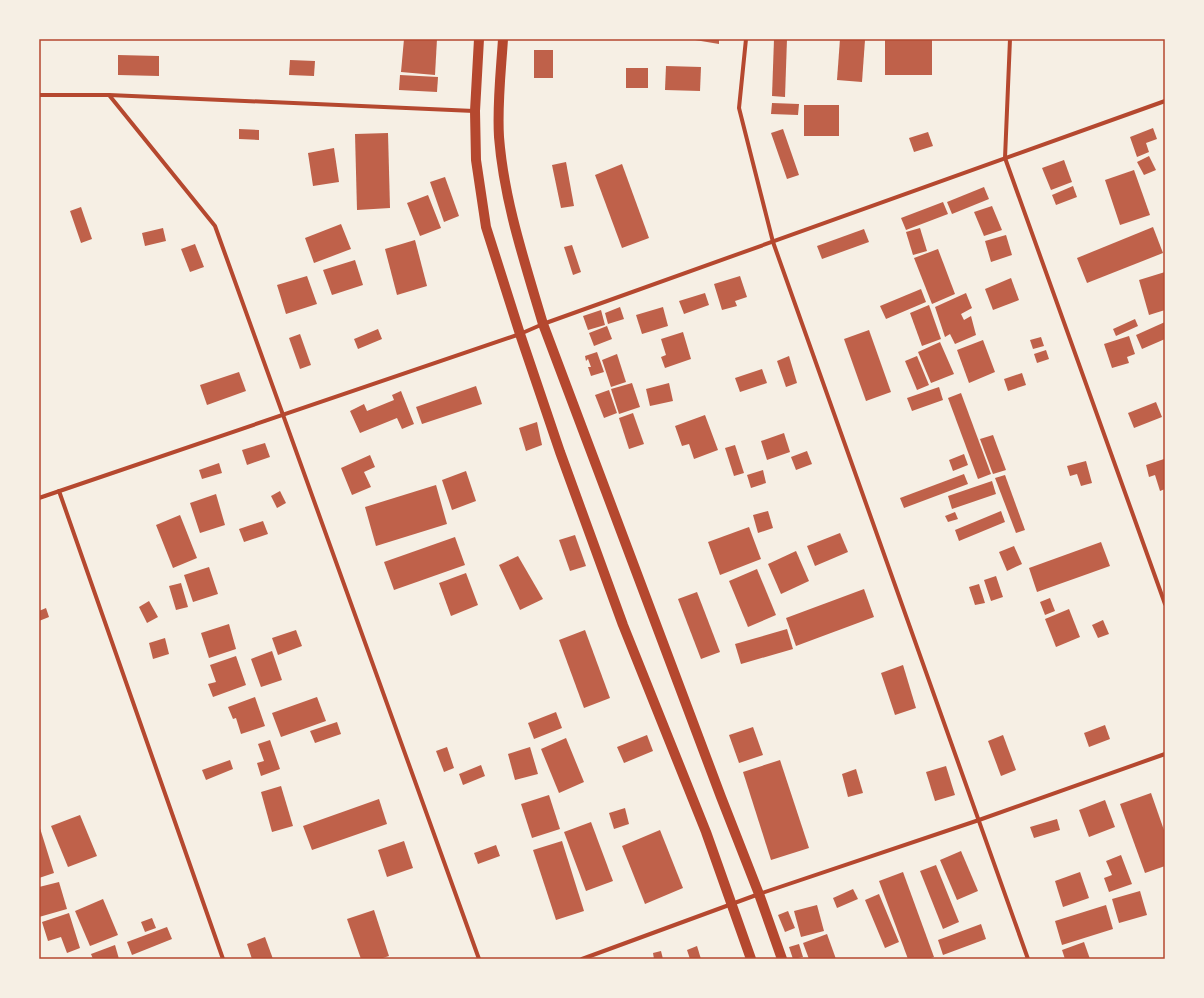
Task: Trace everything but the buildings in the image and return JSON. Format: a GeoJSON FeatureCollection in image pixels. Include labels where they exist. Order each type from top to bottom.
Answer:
{"type":"FeatureCollection","features":[{"type":"Feature","properties":{"kind":"main road"},"geometry":{"type":"LineString","coordinates":[[479,39],[475,111],[476,160],[486,227],[560,452],[623,625],[706,832],[751,959]]}},
{"type":"Feature","properties":{"kind":"main road"},"geometry":{"type":"LineString","coordinates":[[502,39],[499,104],[499,136],[502,163],[512,215],[543,324],[759,894],[782,959]]}},
{"type":"Feature","properties":{"kind":"street"},"geometry":{"type":"LineString","coordinates":[[746,39],[739,108],[773,242],[1028,959]]}},
{"type":"Feature","properties":{"kind":"street"},"geometry":{"type":"LineString","coordinates":[[1010,39],[1005,158],[1165,604]]}},
{"type":"Feature","properties":{"kind":"street"},"geometry":{"type":"LineString","coordinates":[[39,95],[109,95],[475,111]]}},
{"type":"Feature","properties":{"kind":"street"},"geometry":{"type":"LineString","coordinates":[[109,95],[215,226],[479,959]]}},
{"type":"Feature","properties":{"kind":"street"},"geometry":{"type":"LineString","coordinates":[[39,498],[520,334],[543,324],[1165,101]]}},
{"type":"Feature","properties":{"kind":"street"},"geometry":{"type":"LineString","coordinates":[[59,491],[223,959]]}},
{"type":"Feature","properties":{"kind":"street"},"geometry":{"type":"LineString","coordinates":[[582,959],[759,894],[978,820],[1165,754]]}}]}
